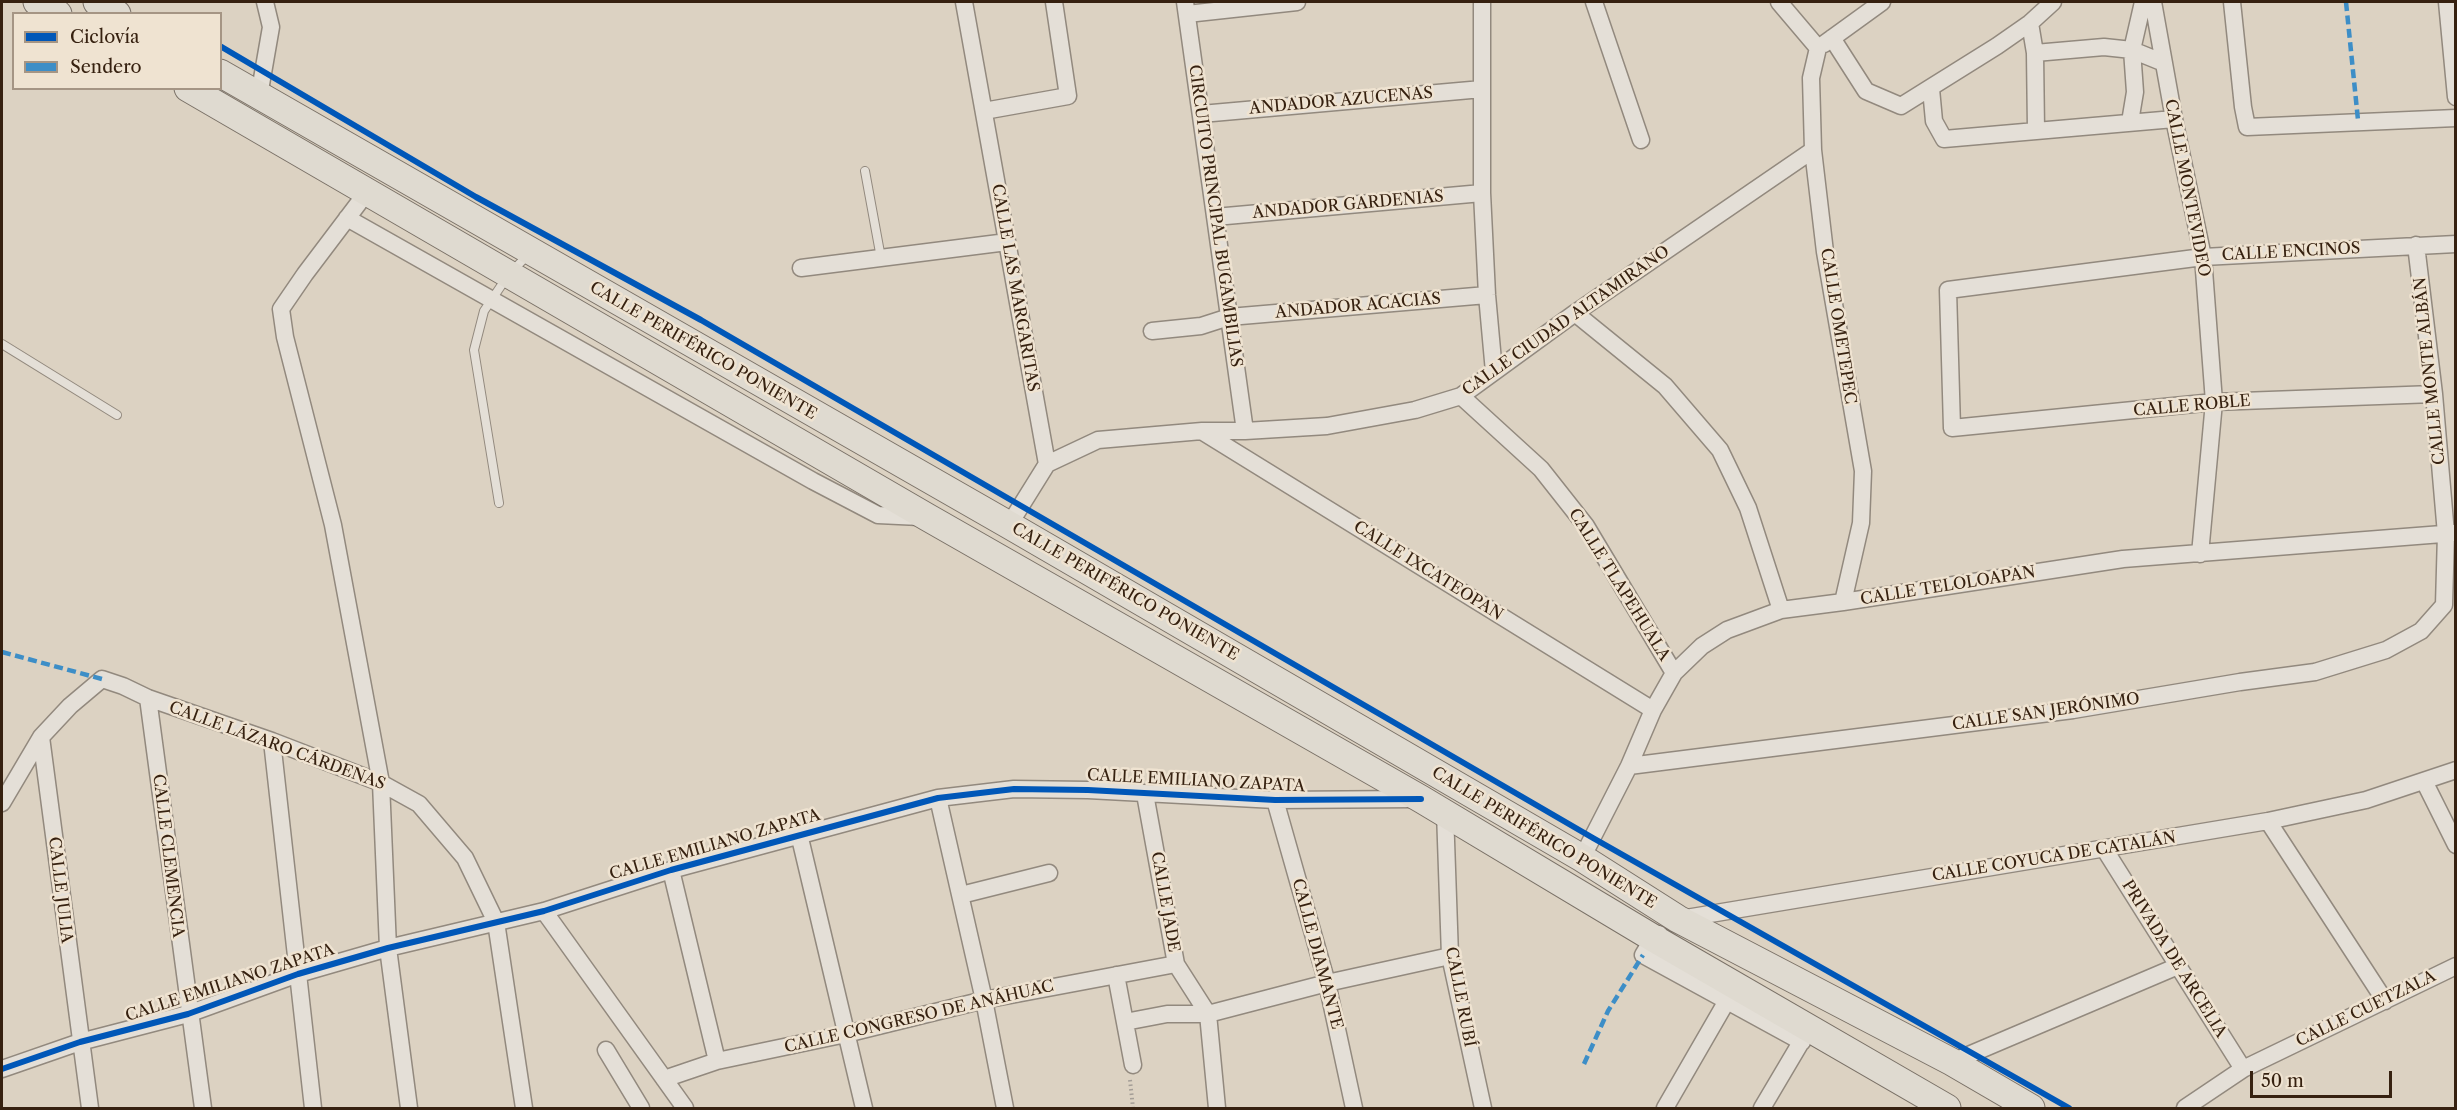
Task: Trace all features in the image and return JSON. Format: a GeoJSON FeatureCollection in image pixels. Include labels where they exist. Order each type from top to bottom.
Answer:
{"type":"FeatureCollection","features":[{"type":"Feature","properties":{"kind":"main road"},"geometry":{"type":"LineString","coordinates":[[38,2],[55,12]]}},
{"type":"Feature","properties":{"kind":"main road"},"geometry":{"type":"LineString","coordinates":[[96,2],[114,12]]}},
{"type":"Feature","properties":{"kind":"main road","name":"CALLE PERIFÉRICO PONIENTE"},"geometry":{"type":"LineString","coordinates":[[222,74],[1009,525],[1582,858],[1678,919],[1952,1062],[2031,1108]]}},
{"type":"Feature","properties":{"kind":"main road","name":"CALLE PERIFÉRICO PONIENTE"},"geometry":{"type":"LineString","coordinates":[[191,90],[927,517],[1421,798],[1653,938],[1731,993],[1806,1035],[1947,1108]]}},
{"type":"Feature","properties":{"kind":"street"},"geometry":{"type":"LineString","coordinates":[[259,96],[271,27],[265,2]]}},
{"type":"Feature","properties":{"kind":"street","name":"CALLE LAS MARGARITAS"},"geometry":{"type":"LineString","coordinates":[[964,2],[1047,464]]}},
{"type":"Feature","properties":{"kind":"street"},"geometry":{"type":"LineString","coordinates":[[984,111],[1068,96],[1054,2]]}},
{"type":"Feature","properties":{"kind":"street"},"geometry":{"type":"LineString","coordinates":[[1186,8],[1297,2]]}},
{"type":"Feature","properties":{"kind":"street"},"geometry":{"type":"LineString","coordinates":[[1482,2],[1482,193],[1487,295],[1494,372]]}},
{"type":"Feature","properties":{"kind":"street"},"geometry":{"type":"LineString","coordinates":[[1595,2],[1641,140]]}},
{"type":"Feature","properties":{"kind":"street"},"geometry":{"type":"LineString","coordinates":[[1779,2],[1825,43],[1866,91],[1900,106],[1931,89],[2030,23],[2053,2]]}},
{"type":"Feature","properties":{"kind":"street"},"geometry":{"type":"LineString","coordinates":[[1825,43],[1882,2]]}},
{"type":"Feature","properties":{"kind":"street"},"geometry":{"type":"LineString","coordinates":[[2130,122],[2135,92],[2132,50],[2142,2]]}},
{"type":"Feature","properties":{"kind":"street","name":"CALLE MONTEVIDEO"},"geometry":{"type":"LineString","coordinates":[[2153,2],[2203,257],[2214,402],[2200,554]]}},
{"type":"Feature","properties":{"kind":"street"},"geometry":{"type":"LineString","coordinates":[[2232,2],[2247,127],[2456,117]]}},
{"type":"Feature","properties":{"kind":"street"},"geometry":{"type":"LineString","coordinates":[[2447,2],[2456,97]]}},
{"type":"Feature","properties":{"kind":"street","name":"CIRCUITO PRINCIPAL BUGAMBILIAS"},"geometry":{"type":"LineString","coordinates":[[1186,8],[1245,431]]}},
{"type":"Feature","properties":{"kind":"street"},"geometry":{"type":"LineString","coordinates":[[2030,23],[2035,53],[2036,130]]}},
{"type":"Feature","properties":{"kind":"street","name":"CALLE OMETEPEC"},"geometry":{"type":"LineString","coordinates":[[1825,43],[1811,78],[1813,150],[1827,263],[1863,471],[1861,523],[1843,603]]}},
{"type":"Feature","properties":{"kind":"street"},"geometry":{"type":"LineString","coordinates":[[2035,53],[2104,47],[2132,50],[2164,63]]}},
{"type":"Feature","properties":{"kind":"street","name":"ANDADOR AZUCENAS"},"geometry":{"type":"LineString","coordinates":[[1201,114],[1482,89]]}},
{"type":"Feature","properties":{"kind":"street"},"geometry":{"type":"LineString","coordinates":[[1931,89],[1934,121],[1944,139],[2174,118]]}},
{"type":"Feature","properties":{"kind":"street","name":"CALLE CIUDAD ALTAMIRANO"},"geometry":{"type":"LineString","coordinates":[[1047,464],[1098,440],[1202,431],[1327,426],[1415,410],[1461,396],[1575,313],[1813,150]]}},
{"type":"Feature","properties":{"kind":"street"},"geometry":{"type":"LineString","coordinates":[[367,192],[281,309],[285,338],[333,525],[381,783],[388,948],[409,1108]]}},
{"type":"Feature","properties":{"kind":"street","name":"ANDADOR GARDENIAS"},"geometry":{"type":"LineString","coordinates":[[1215,217],[1482,193]]}},
{"type":"Feature","properties":{"kind":"street"},"geometry":{"type":"LineString","coordinates":[[347,218],[738,440],[878,515],[927,517]]}},
{"type":"Feature","properties":{"kind":"street"},"geometry":{"type":"LineString","coordinates":[[801,268],[1007,242]]}},
{"type":"Feature","properties":{"kind":"street","name":"CALLE ENCINOS"},"geometry":{"type":"LineString","coordinates":[[1952,428],[1948,290],[2203,257],[2456,244]]}},
{"type":"Feature","properties":{"kind":"street","name":"CALLE MONTE ALBÁN"},"geometry":{"type":"LineString","coordinates":[[2416,245],[2451,533]]}},
{"type":"Feature","properties":{"kind":"street","name":"ANDADOR ACACIAS"},"geometry":{"type":"LineString","coordinates":[[1152,331],[1201,326],[1229,317],[1487,295]]}},
{"type":"Feature","properties":{"kind":"street"},"geometry":{"type":"LineString","coordinates":[[1575,313],[1665,386],[1720,450],[1748,508],[1781,610]]}},
{"type":"Feature","properties":{"kind":"street","name":"CALLE ROBLE"},"geometry":{"type":"LineString","coordinates":[[1952,428],[2214,402],[2433,394]]}},
{"type":"Feature","properties":{"kind":"street","name":"CALLE TLAPEHUALA"},"geometry":{"type":"LineString","coordinates":[[1461,396],[1541,469],[1586,526],[1674,673]]}},
{"type":"Feature","properties":{"kind":"street","name":"CALLE IXCATEOPAN"},"geometry":{"type":"LineString","coordinates":[[1202,431],[1653,710]]}},
{"type":"Feature","properties":{"kind":"street"},"geometry":{"type":"LineString","coordinates":[[1009,525],[1047,464]]}},
{"type":"Feature","properties":{"kind":"street","name":"CALLE TELOLOAPAN"},"geometry":{"type":"LineString","coordinates":[[1582,858],[1629,766],[1653,710],[1674,673],[1702,646],[1727,630],[1781,610],[1843,603],[2123,559],[2451,533]]}},
{"type":"Feature","properties":{"kind":"street","name":"CALLE SAN JERÓNIMO"},"geometry":{"type":"LineString","coordinates":[[1629,766],[2073,710],[2315,672],[2386,650],[2421,631],[2444,605],[2451,533]]}},
{"type":"Feature","properties":{"kind":"street","name":"CALLE LÁZARO CÁRDENAS"},"geometry":{"type":"LineString","coordinates":[[41,737],[70,706],[102,679],[123,686],[148,699],[272,741],[381,783],[419,804],[465,858],[496,922],[524,1108]]}},
{"type":"Feature","properties":{"kind":"street","name":"CALLE CLEMENCIA"},"geometry":{"type":"LineString","coordinates":[[148,699],[188,1014],[203,1108]]}},
{"type":"Feature","properties":{"kind":"street"},"geometry":{"type":"LineString","coordinates":[[2,803],[41,737]]}},
{"type":"Feature","properties":{"kind":"street","name":"CALLE JULIA"},"geometry":{"type":"LineString","coordinates":[[41,737],[90,1108]]}},
{"type":"Feature","properties":{"kind":"street"},"geometry":{"type":"LineString","coordinates":[[272,741],[314,1108]]}},
{"type":"Feature","properties":{"kind":"street","name":"CALLE COYUCA DE CATALÁN"},"geometry":{"type":"LineString","coordinates":[[1653,938],[1678,919],[2105,850],[2268,821],[2366,800],[2456,770]]}},
{"type":"Feature","properties":{"kind":"street"},"geometry":{"type":"LineString","coordinates":[[2424,781],[2456,845]]}},
{"type":"Feature","properties":{"kind":"street","name":"CALLE EMILIANO ZAPATA"},"geometry":{"type":"LineString","coordinates":[[2,1069],[80,1042],[188,1014],[298,974],[388,948],[544,911],[671,870],[938,798],[1014,789],[1088,790],[1275,801],[1421,798]]}},
{"type":"Feature","properties":{"kind":"street","name":"CALLE JADE"},"geometry":{"type":"LineString","coordinates":[[1145,794],[1176,964],[1208,1014],[1217,1108]]}},
{"type":"Feature","properties":{"kind":"street"},"geometry":{"type":"LineString","coordinates":[[938,798],[984,1000],[1005,1108]]}},
{"type":"Feature","properties":{"kind":"street","name":"CALLE DIAMANTE"},"geometry":{"type":"LineString","coordinates":[[1275,801],[1327,983],[1354,1108]]}},
{"type":"Feature","properties":{"kind":"street","name":"CALLE RUBÍ"},"geometry":{"type":"LineString","coordinates":[[1444,812],[1450,956],[1483,1108]]}},
{"type":"Feature","properties":{"kind":"street"},"geometry":{"type":"LineString","coordinates":[[2268,821],[2385,1001]]}},
{"type":"Feature","properties":{"kind":"street"},"geometry":{"type":"LineString","coordinates":[[798,834],[864,1108]]}},
{"type":"Feature","properties":{"kind":"street","name":"PRIVADA DE ARCELIA"},"geometry":{"type":"LineString","coordinates":[[2105,850],[2243,1069]]}},
{"type":"Feature","properties":{"kind":"street"},"geometry":{"type":"LineString","coordinates":[[671,870],[717,1060]]}},
{"type":"Feature","properties":{"kind":"street"},"geometry":{"type":"LineString","coordinates":[[961,896],[1049,873]]}},
{"type":"Feature","properties":{"kind":"street"},"geometry":{"type":"LineString","coordinates":[[544,911],[685,1108]]}},
{"type":"Feature","properties":{"kind":"street"},"geometry":{"type":"LineString","coordinates":[[1125,1022],[1167,1014],[1208,1014],[1327,983],[1450,956]]}},
{"type":"Feature","properties":{"kind":"street","name":"CALLE CONGRESO DE ANÁHUAC"},"geometry":{"type":"LineString","coordinates":[[664,1079],[717,1060],[846,1034],[984,1000],[1176,964]]}},
{"type":"Feature","properties":{"kind":"street"},"geometry":{"type":"LineString","coordinates":[[1952,1062],[2178,966]]}},
{"type":"Feature","properties":{"kind":"street","name":"CALLE CUETZALA"},"geometry":{"type":"LineString","coordinates":[[2185,1108],[2243,1069],[2456,966]]}},
{"type":"Feature","properties":{"kind":"street"},"geometry":{"type":"LineString","coordinates":[[1116,975],[1133,1065]]}},
{"type":"Feature","properties":{"kind":"street"},"geometry":{"type":"LineString","coordinates":[[1665,1108],[1731,993]]}},
{"type":"Feature","properties":{"kind":"street"},"geometry":{"type":"LineString","coordinates":[[1762,1108],[1806,1035]]}},
{"type":"Feature","properties":{"kind":"street"},"geometry":{"type":"LineString","coordinates":[[606,1050],[641,1108]]}},
{"type":"Feature","properties":{"kind":"lane"},"geometry":{"type":"LineString","coordinates":[[865,171],[881,258]]}},
{"type":"Feature","properties":{"kind":"lane"},"geometry":{"type":"LineString","coordinates":[[499,503],[474,350],[484,311],[491,299],[509,274],[531,253]]}},
{"type":"Feature","properties":{"kind":"lane"},"geometry":{"type":"LineString","coordinates":[[2,344],[117,415]]}},
{"type":"Feature","properties":{"kind":"path"},"geometry":{"type":"LineString","coordinates":[[1133,1065],[1129,1084],[1133,1108]]}},
{"type":"Feature","properties":{"kind":"marked path"},"geometry":{"type":"LineString","coordinates":[[2346,2],[2358,120]]}},
{"type":"Feature","properties":{"kind":"marked path"},"geometry":{"type":"LineString","coordinates":[[2,652],[102,679]]}},
{"type":"Feature","properties":{"kind":"marked path"},"geometry":{"type":"LineString","coordinates":[[1584,1064],[1608,1011],[1643,955]]}},
{"type":"Feature","properties":{"kind":"cycle path"},"geometry":{"type":"LineString","coordinates":[[222,47],[476,197],[701,320],[1593,838],[2069,1108]]}},
{"type":"Feature","properties":{"kind":"cycle path"},"geometry":{"type":"LineString","coordinates":[[2,1069],[80,1042],[188,1014],[298,974],[388,948],[544,911],[671,870],[938,798],[1014,789],[1088,790],[1275,800],[1421,799]]}}]}
